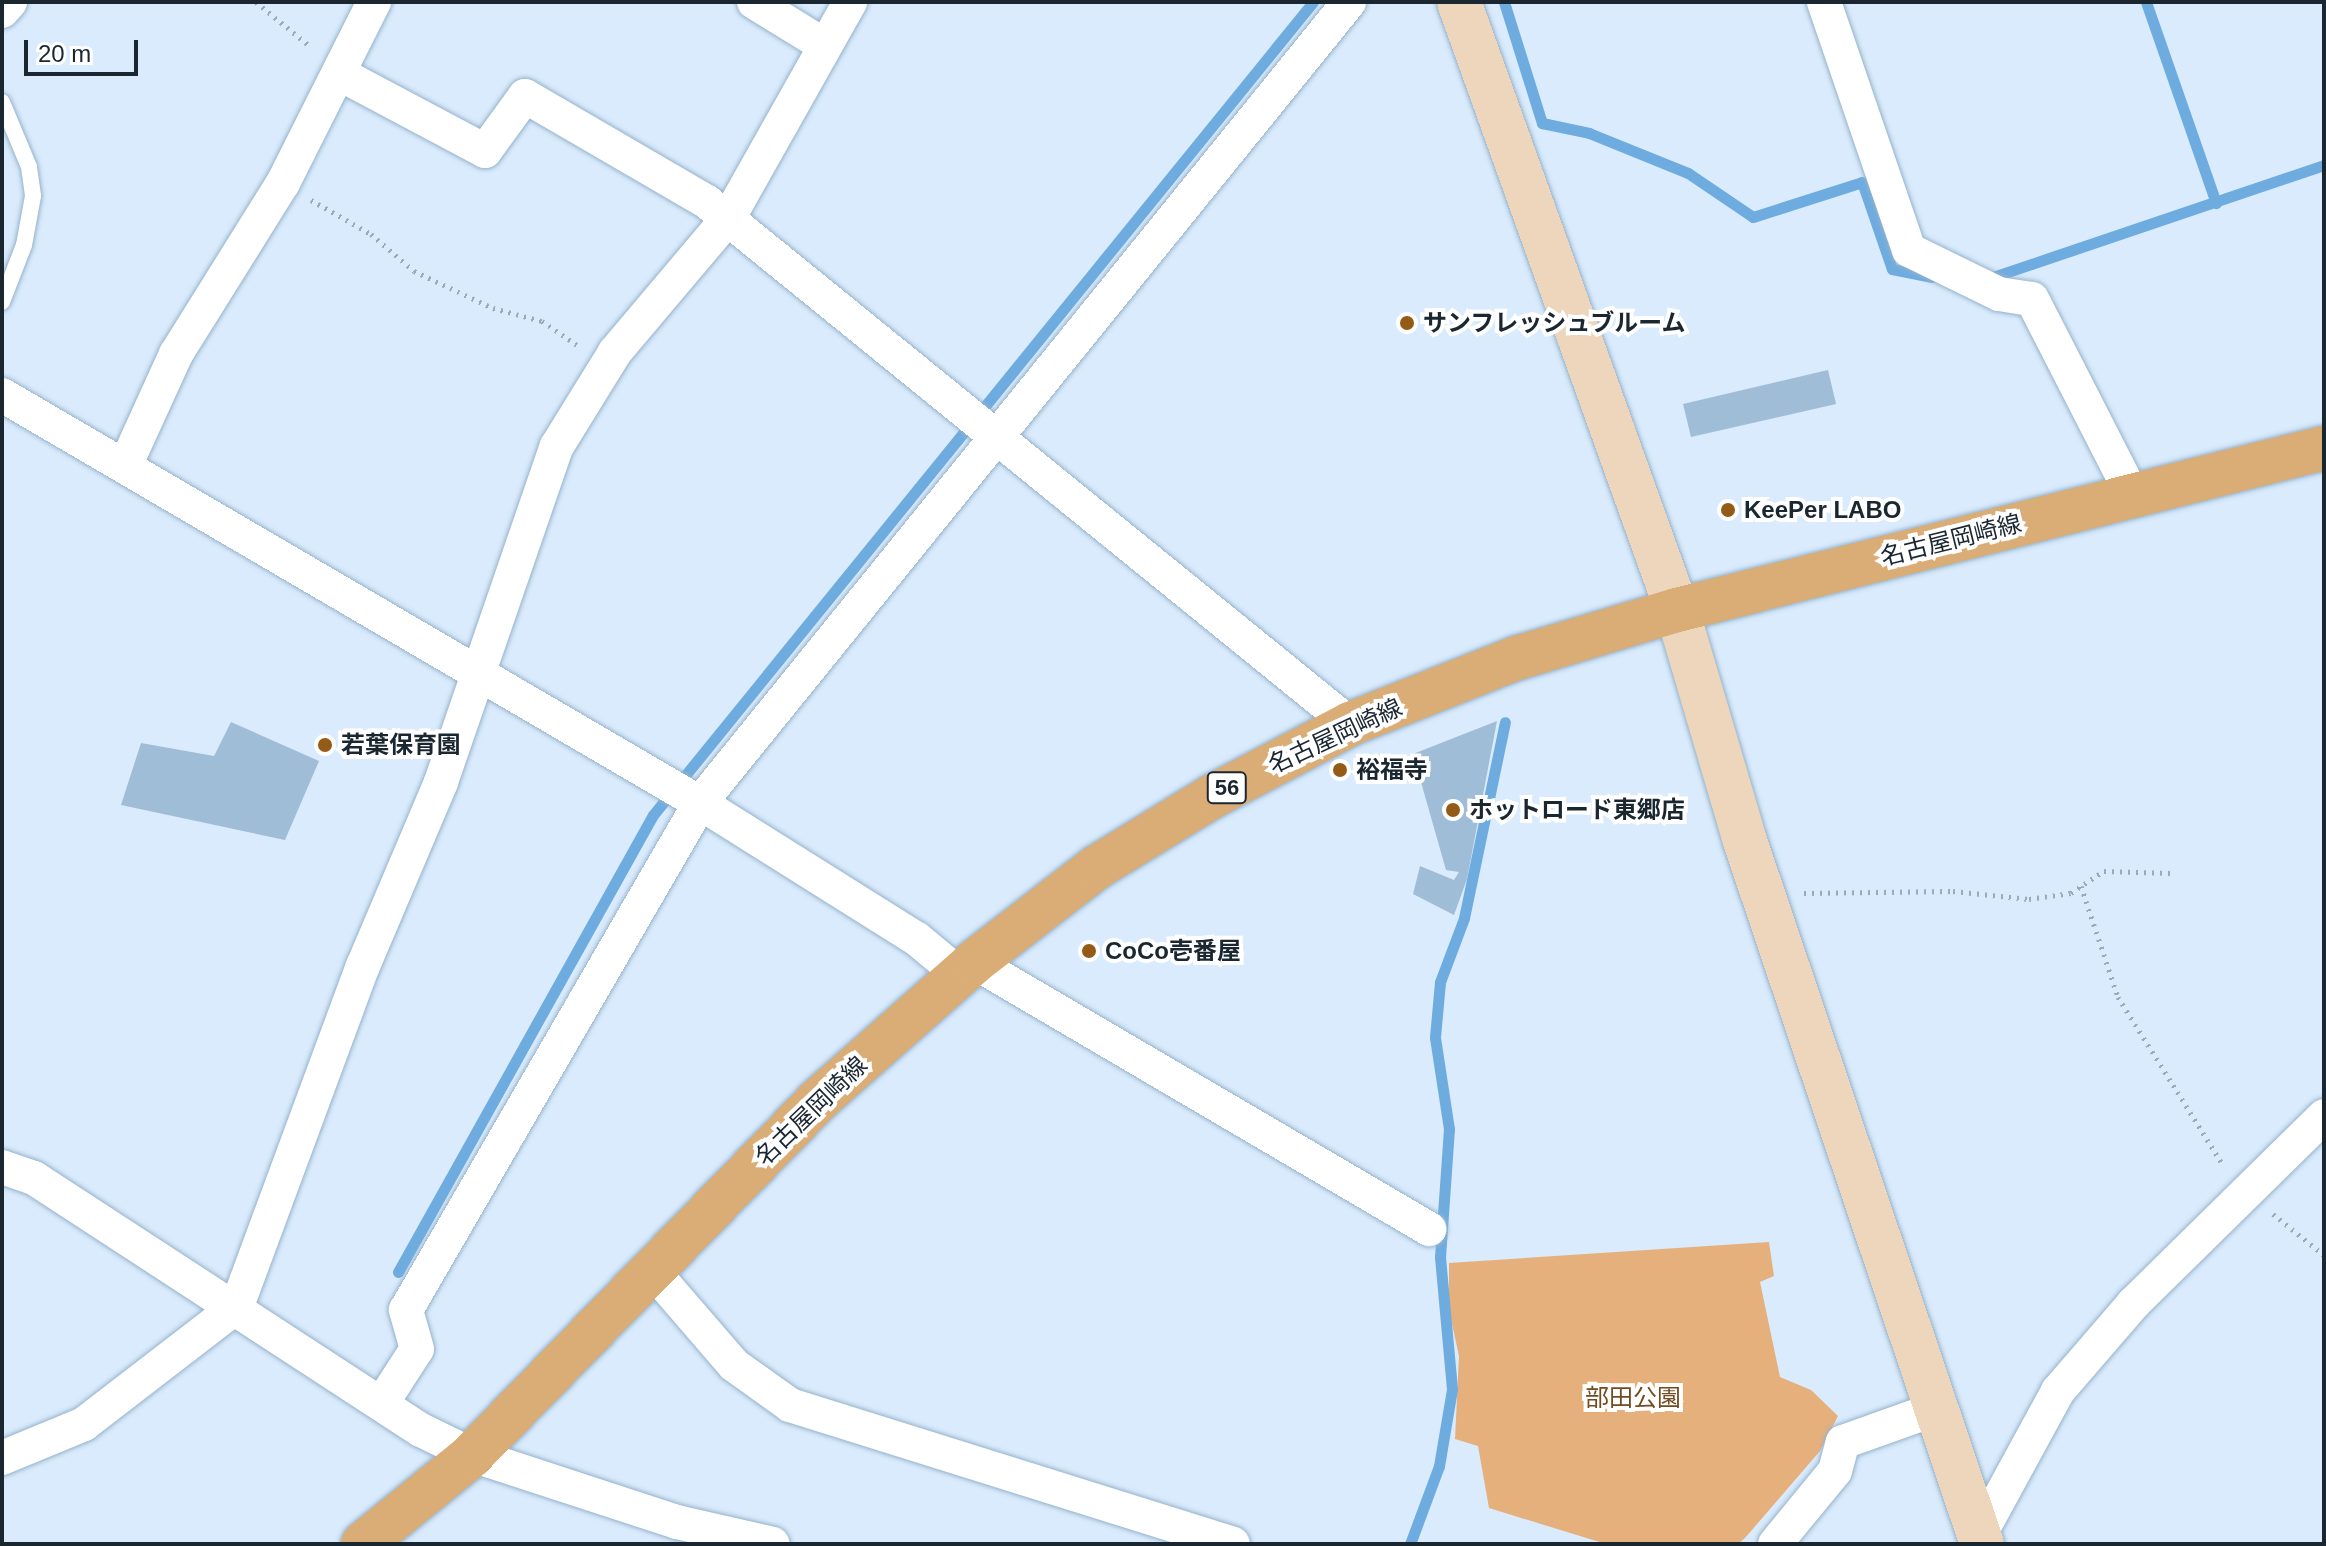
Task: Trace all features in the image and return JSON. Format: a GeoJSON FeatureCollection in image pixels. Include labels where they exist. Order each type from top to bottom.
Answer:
{"type":"FeatureCollection","features":[{"type":"Feature","properties":{"kind":"main road","name":"名古屋岡崎線"},"geometry":{"type":"LineString","coordinates":[[363,1544],[472,1455],[816,1102],[967,968],[1097,867],[1213,796],[1350,724],[1517,658],[1677,610],[2324,448]]}},
{"type":"Feature","properties":{"kind":"street"},"geometry":{"type":"LineString","coordinates":[[2,11],[10,2]]}},
{"type":"Feature","properties":{"kind":"street"},"geometry":{"type":"LineString","coordinates":[[125,466],[176,354],[283,183],[344,70],[374,2]]}},
{"type":"Feature","properties":{"kind":"street"},"geometry":{"type":"LineString","coordinates":[[754,2],[824,45]]}},
{"type":"Feature","properties":{"kind":"street"},"geometry":{"type":"LineString","coordinates":[[2,1458],[84,1424],[237,1306],[478,672],[557,446],[607,366],[729,217],[850,2]]}},
{"type":"Feature","properties":{"kind":"street"},"geometry":{"type":"LineString","coordinates":[[382,1403],[417,1349],[406,1310],[700,803],[1349,2]]}},
{"type":"Feature","properties":{"kind":"street"},"geometry":{"type":"LineString","coordinates":[[1459,2],[1677,610],[1764,898],[1933,1410],[1981,1540]]}},
{"type":"Feature","properties":{"kind":"street"},"geometry":{"type":"LineString","coordinates":[[1824,2],[1909,250],[1999,294],[2032,299],[2132,494]]}},
{"type":"Feature","properties":{"kind":"street"},"geometry":{"type":"LineString","coordinates":[[344,70],[485,151],[525,96],[729,217],[1350,724]]}},
{"type":"Feature","properties":{"kind":"street"},"geometry":{"type":"LineString","coordinates":[[2,395],[700,803],[917,939],[1429,1229]]}},
{"type":"Feature","properties":{"kind":"street"},"geometry":{"type":"LineString","coordinates":[[1981,1540],[2058,1391],[2246,1190],[2324,1116]]}},
{"type":"Feature","properties":{"kind":"street"},"geometry":{"type":"LineString","coordinates":[[2,1167],[34,1178],[237,1306],[382,1403],[472,1455],[677,1522],[773,1544]]}},
{"type":"Feature","properties":{"kind":"street"},"geometry":{"type":"LineString","coordinates":[[652,1270],[734,1365],[790,1405],[1233,1544]]}},
{"type":"Feature","properties":{"kind":"street"},"geometry":{"type":"LineString","coordinates":[[1775,1544],[1835,1471],[1843,1442],[1933,1410]]}},
{"type":"Feature","properties":{"kind":"lane"},"geometry":{"type":"LineString","coordinates":[[2,102],[29,167],[33,196],[24,245],[2,302]]}},
{"type":"Feature","properties":{"kind":"path"},"geometry":{"type":"LineString","coordinates":[[256,2],[344,70]]}},
{"type":"Feature","properties":{"kind":"path"},"geometry":{"type":"LineString","coordinates":[[283,183],[371,234],[414,271],[493,308],[542,321],[607,366]]}},
{"type":"Feature","properties":{"kind":"path"},"geometry":{"type":"LineString","coordinates":[[1764,898],[1953,891],[2029,899],[2081,886],[2104,871],[2171,873]]}},
{"type":"Feature","properties":{"kind":"path"},"geometry":{"type":"LineString","coordinates":[[2081,886],[2118,997],[2210,1148],[2246,1190],[2324,1255]]}},
{"type":"Feature","properties":{"kind":"green space","name":"部田公園"},"geometry":{"type":"Polygon","coordinates":[[[1769,1242],[1774,1276],[1760,1282],[1780,1377],[1811,1390],[1838,1416],[1820,1451],[1745,1538],[1738,1544],[1606,1544],[1489,1508],[1478,1446],[1455,1439],[1459,1356],[1449,1310],[1449,1263],[1769,1242]]]}},
{"type":"Feature","properties":{"kind":"building"},"geometry":{"type":"Polygon","coordinates":[[[1828,370],[1836,404],[1691,437],[1683,404],[1828,370]]]}},
{"type":"Feature","properties":{"kind":"building","name":"ホットロード東郷店"},"geometry":{"type":"Polygon","coordinates":[[[1497,721],[1467,879],[1454,915],[1413,894],[1420,866],[1454,880],[1459,872],[1446,870],[1413,754],[1497,721]]]}},
{"type":"Feature","properties":{"kind":"building"},"geometry":{"type":"Polygon","coordinates":[[[231,722],[319,761],[285,840],[121,805],[141,743],[214,756],[231,722]]]}},
{"type":"Feature","properties":{"kind":"waterway"},"geometry":{"type":"LineString","coordinates":[[398,1272],[653,815],[1313,2]]}},
{"type":"Feature","properties":{"kind":"waterway"},"geometry":{"type":"LineString","coordinates":[[1504,2],[1542,123],[1589,133],[1688,173],[1753,217],[1862,182],[1892,269],[1932,277]]}},
{"type":"Feature","properties":{"kind":"waterway"},"geometry":{"type":"LineString","coordinates":[[2146,2],[2216,203]]}},
{"type":"Feature","properties":{"kind":"waterway"},"geometry":{"type":"LineString","coordinates":[[1987,279],[2324,165]]}},
{"type":"Feature","properties":{"kind":"waterway"},"geometry":{"type":"LineString","coordinates":[[1410,1544],[1439,1466],[1452,1389],[1440,1257],[1449,1129],[1435,1037],[1440,982],[1464,918],[1505,722]]}},
{"type":"Feature","properties":{"kind":"place","name":"サンフレッシュブルーム"},"geometry":{"type":"Point","coordinates":[1407,323]}},
{"type":"Feature","properties":{"kind":"place","name":"KeePer LABO"},"geometry":{"type":"Point","coordinates":[1728,510]}},
{"type":"Feature","properties":{"kind":"place","name":"若葉保育園"},"geometry":{"type":"Point","coordinates":[325,745]}},
{"type":"Feature","properties":{"kind":"place","name":"裕福寺"},"geometry":{"type":"Point","coordinates":[1340,770]}},
{"type":"Feature","properties":{"kind":"place","name":"ホットロード東郷店"},"geometry":{"type":"Point","coordinates":[1453,810]}},
{"type":"Feature","properties":{"kind":"place","name":"CoCo壱番屋"},"geometry":{"type":"Point","coordinates":[1089,951]}}]}
